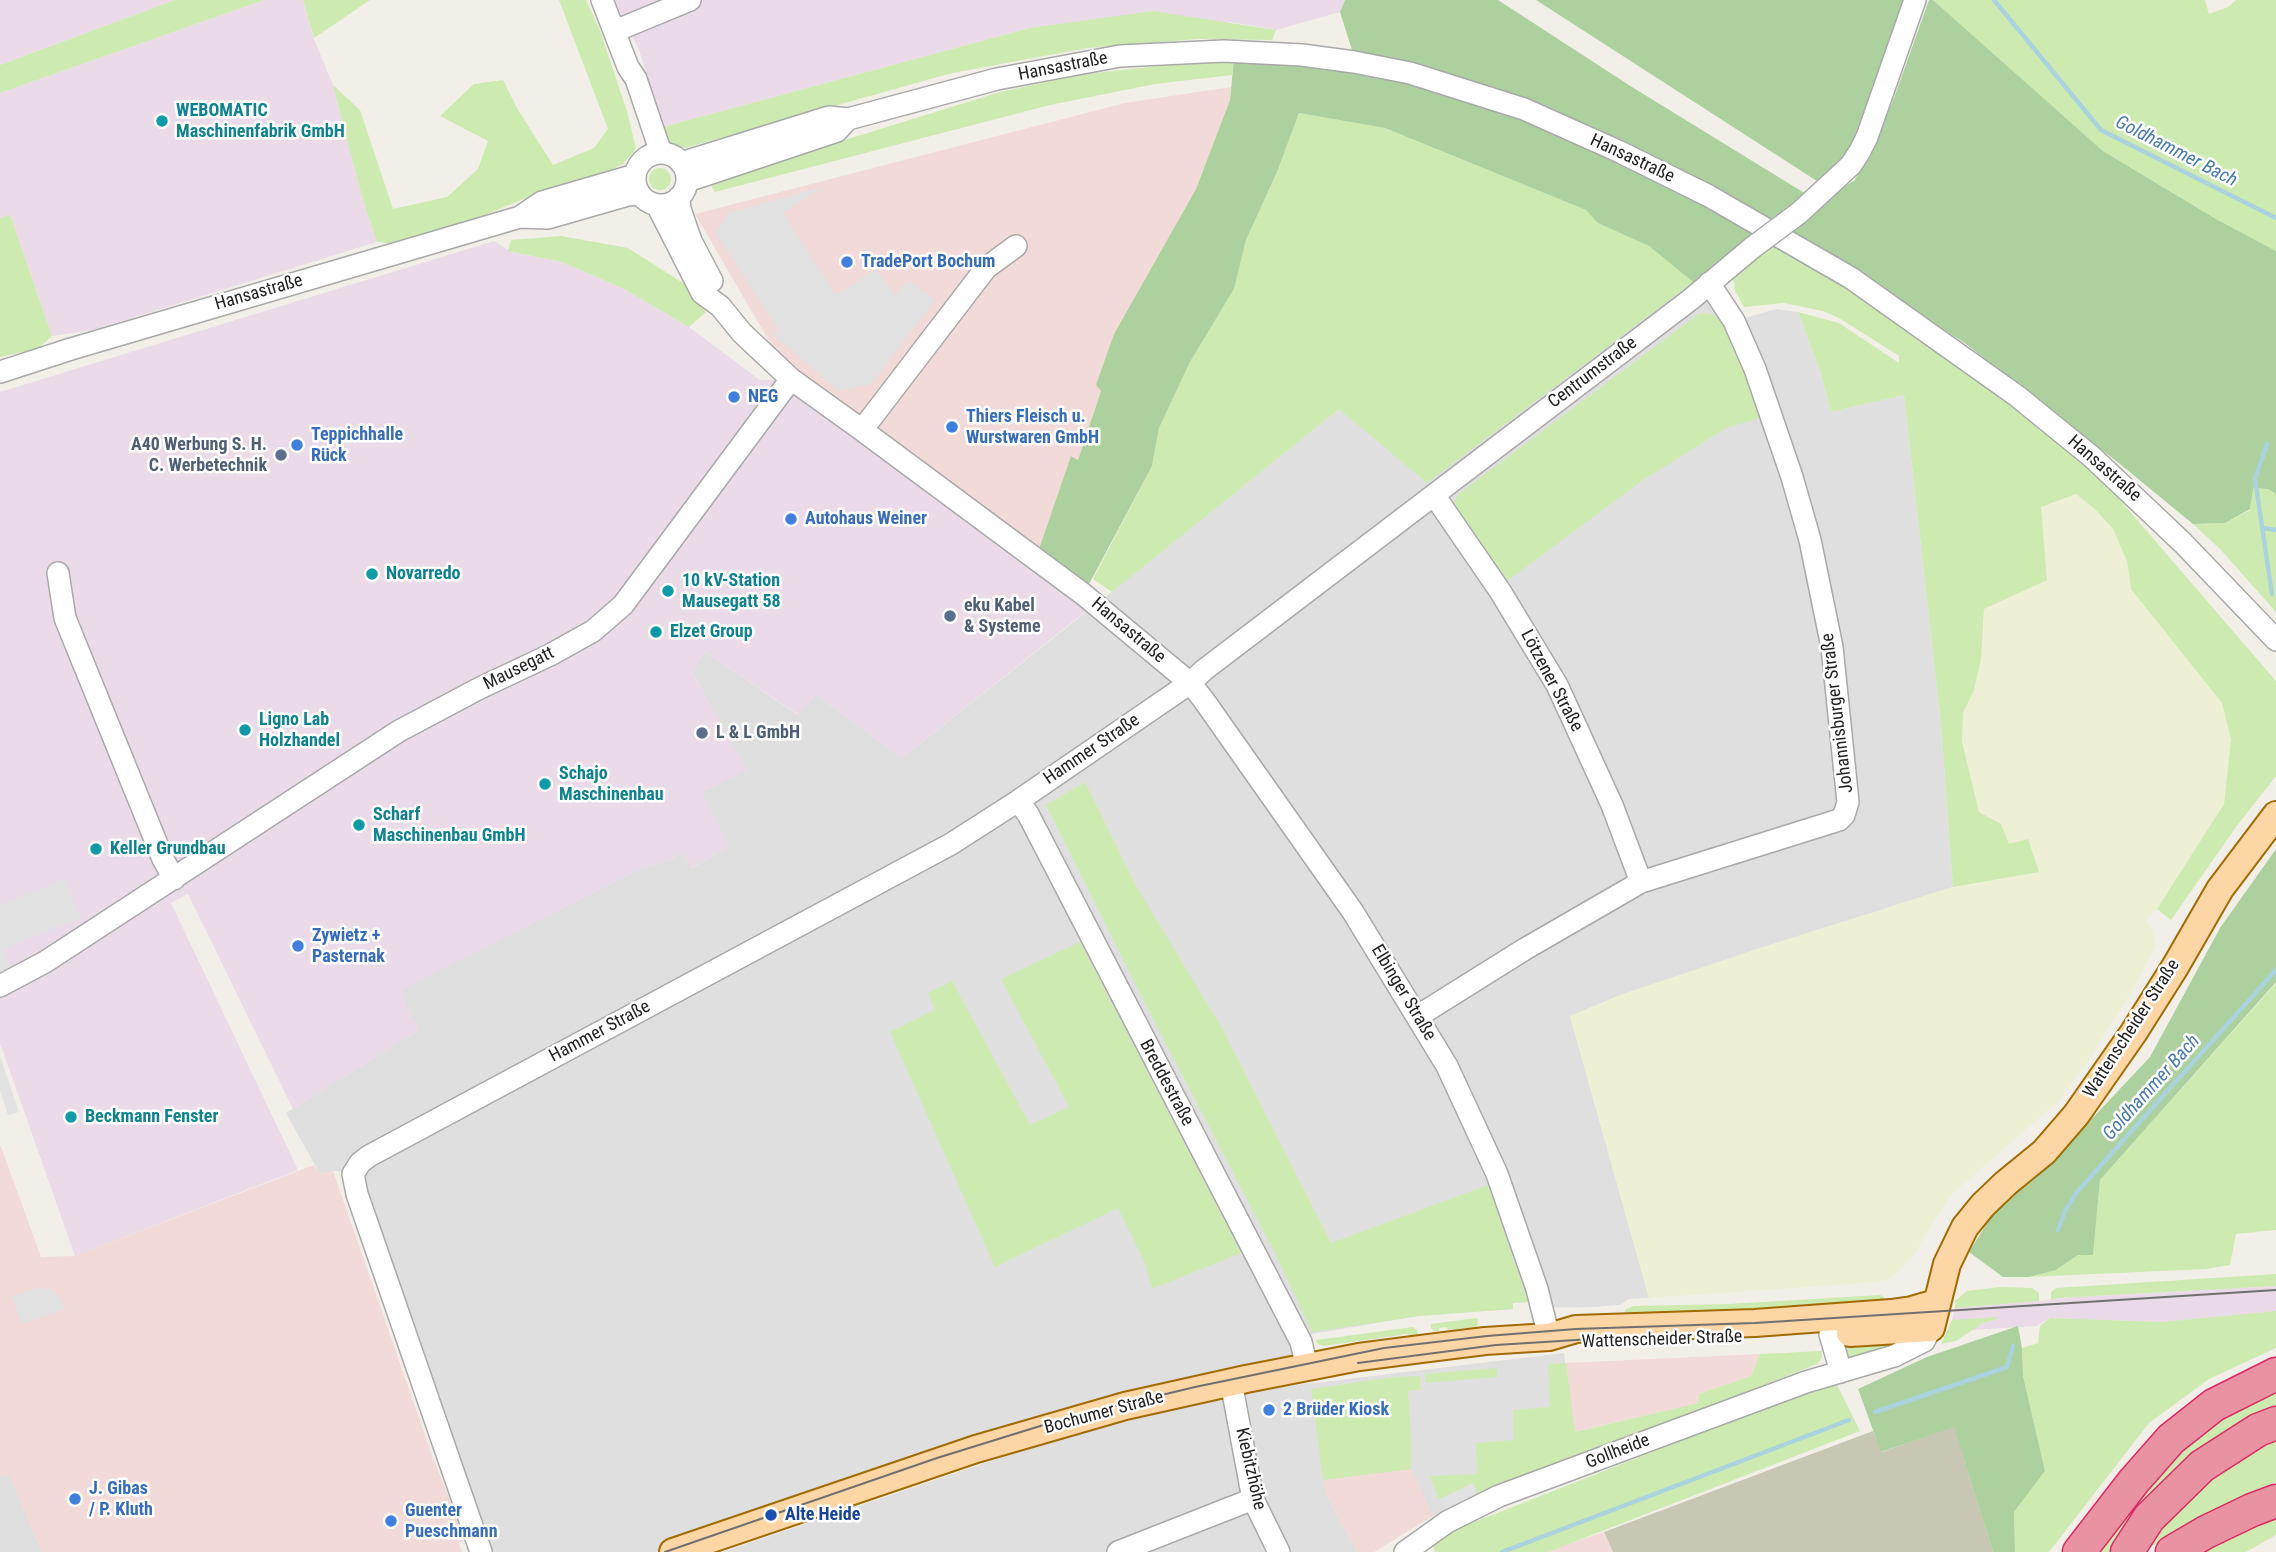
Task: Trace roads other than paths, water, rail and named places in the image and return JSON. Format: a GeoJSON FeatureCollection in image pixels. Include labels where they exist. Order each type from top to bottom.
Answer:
{"type":"FeatureCollection","features":[{"type":"Feature","properties":{"kind":"highway"},"geometry":{"type":"LineString","coordinates":[[2079,1552],[2134,1481],[2171,1439],[2214,1405],[2276,1374]]}},
{"type":"Feature","properties":{"kind":"highway"},"geometry":{"type":"LineString","coordinates":[[2127,1552],[2149,1518],[2183,1483],[2212,1459],[2258,1430],[2276,1423]]}},
{"type":"Feature","properties":{"kind":"highway"},"geometry":{"type":"LineString","coordinates":[[2172,1552],[2264,1505]]}},
{"type":"Feature","properties":{"kind":"main road","name":"Wattenscheider Straße"},"geometry":{"type":"LineString","coordinates":[[1934,1315],[1953,1248],[1965,1227],[2006,1183],[2044,1153],[2076,1115],[2134,1032],[2220,889],[2276,815]]}},
{"type":"Feature","properties":{"kind":"main road","name":"Wattenscheider Straße"},"geometry":{"type":"LineString","coordinates":[[1549,1337],[1576,1329],[1755,1323],[1912,1310],[1934,1315]]}},
{"type":"Feature","properties":{"kind":"main road","name":"Wattenscheider Straße"},"geometry":{"type":"LineString","coordinates":[[1549,1337],[1588,1346],[1830,1334],[1934,1315]]}},
{"type":"Feature","properties":{"kind":"main road","name":"Bochumer Straße"},"geometry":{"type":"LineString","coordinates":[[673,1552],[976,1448],[1125,1406],[1307,1367],[1429,1348],[1549,1337]]}},
{"type":"Feature","properties":{"kind":"street"},"geometry":{"type":"LineString","coordinates":[[602,0],[628,67],[636,79],[647,177],[675,158],[682,180]]}},
{"type":"Feature","properties":{"kind":"street"},"geometry":{"type":"LineString","coordinates":[[615,31],[690,0]]}},
{"type":"Feature","properties":{"kind":"street","name":"Centrumstraße"},"geometry":{"type":"LineString","coordinates":[[1190,683],[1799,213],[1851,165],[1867,137],[1915,0]]}},
{"type":"Feature","properties":{"kind":"street","name":"Hansastraße"},"geometry":{"type":"LineString","coordinates":[[647,177],[665,205],[682,180],[829,117],[848,119],[997,79],[1120,56],[1224,51],[1302,55],[1410,73],[1524,109],[1618,151],[1709,196],[1851,278],[2017,396],[2092,457],[2183,543],[2276,640]]}},
{"type":"Feature","properties":{"kind":"street","name":"Hansastraße"},"geometry":{"type":"LineString","coordinates":[[0,372],[520,217],[542,202],[647,177]]}},
{"type":"Feature","properties":{"kind":"street","name":"Hansastraße"},"geometry":{"type":"LineString","coordinates":[[647,177],[702,293],[720,306],[742,332],[791,379],[1083,594],[1190,683]]}},
{"type":"Feature","properties":{"kind":"street","name":"Hansastraße"},"geometry":{"type":"LineString","coordinates":[[682,180],[680,209],[720,306]]}},
{"type":"Feature","properties":{"kind":"street"},"geometry":{"type":"LineString","coordinates":[[862,430],[986,268],[1016,246]]}},
{"type":"Feature","properties":{"kind":"street","name":"Johannisburger Straße"},"geometry":{"type":"LineString","coordinates":[[1418,1016],[1525,949],[1641,882],[1839,820],[1844,815],[1848,802],[1832,647],[1811,540],[1755,369],[1734,321],[1709,283]]}},
{"type":"Feature","properties":{"kind":"street","name":"Mausegatt"},"geometry":{"type":"LineString","coordinates":[[0,986],[45,962],[398,731],[593,631],[623,605],[791,379]]}},
{"type":"Feature","properties":{"kind":"street","name":"Lötzener Straße"},"geometry":{"type":"LineString","coordinates":[[1434,495],[1500,591],[1557,685],[1612,805],[1641,882]]}},
{"type":"Feature","properties":{"kind":"street"},"geometry":{"type":"LineString","coordinates":[[58,573],[65,618],[163,859],[174,879]]}},
{"type":"Feature","properties":{"kind":"street","name":"Hammer Straße"},"geometry":{"type":"LineString","coordinates":[[481,1552],[357,1194],[353,1174],[356,1168],[369,1156],[951,844],[1190,683]]}},
{"type":"Feature","properties":{"kind":"street","name":"Elbinger Straße"},"geometry":{"type":"LineString","coordinates":[[1190,683],[1353,912],[1447,1066],[1489,1156],[1537,1289],[1549,1337]]}},
{"type":"Feature","properties":{"kind":"street","name":"Breddestraße"},"geometry":{"type":"LineString","coordinates":[[1018,801],[1028,814],[1301,1342],[1307,1367]]}},
{"type":"Feature","properties":{"kind":"street","name":"Gollheide"},"geometry":{"type":"LineString","coordinates":[[1405,1552],[1447,1522],[1499,1496],[1806,1382],[1909,1350],[1924,1340],[1934,1315]]}},
{"type":"Feature","properties":{"kind":"street"},"geometry":{"type":"LineString","coordinates":[[1830,1334],[1841,1372]]}},
{"type":"Feature","properties":{"kind":"street","name":"Kiebitzhöhe"},"geometry":{"type":"LineString","coordinates":[[1231,1382],[1253,1499],[1279,1552]]}},
{"type":"Feature","properties":{"kind":"street"},"geometry":{"type":"LineString","coordinates":[[1118,1552],[1253,1499]]}},
{"type":"Feature","properties":{"kind":"waterway","name":"Goldhammer Bach"},"geometry":{"type":"LineString","coordinates":[[1994,0],[2101,130],[2276,218]]}},
{"type":"Feature","properties":{"kind":"waterway","name":"Goldhammer Bach"},"geometry":{"type":"LineString","coordinates":[[2267,444],[2255,479],[2272,594]]}},
{"type":"Feature","properties":{"kind":"waterway","name":"Goldhammer Bach"},"geometry":{"type":"LineString","coordinates":[[2263,528],[2276,530]]}},
{"type":"Feature","properties":{"kind":"waterway","name":"Goldhammer Bach"},"geometry":{"type":"LineString","coordinates":[[2058,1230],[2065,1211],[2077,1192],[2276,970]]}},
{"type":"Feature","properties":{"kind":"waterway"},"geometry":{"type":"LineString","coordinates":[[1875,1412],[2007,1367],[2013,1346]]}},
{"type":"Feature","properties":{"kind":"waterway"},"geometry":{"type":"LineString","coordinates":[[1502,1552],[1849,1420]]}},
{"type":"Feature","properties":{"kind":"tram line"},"geometry":{"type":"LineString","coordinates":[[665,1552],[937,1458],[1066,1418],[1195,1387],[1384,1348],[1576,1329],[1755,1323],[2276,1290]]}},
{"type":"Feature","properties":{"kind":"tram line"},"geometry":{"type":"LineString","coordinates":[[1358,1363],[1496,1345],[1640,1336]]}},
{"type":"Feature","properties":{"kind":"place","name":"WEBOMATIC Maschinenfabrik GmbH"},"geometry":{"type":"Point","coordinates":[162,121]}},
{"type":"Feature","properties":{"kind":"place","name":"TradePort Bochum"},"geometry":{"type":"Point","coordinates":[847,262]}},
{"type":"Feature","properties":{"kind":"place","name":"NEG"},"geometry":{"type":"Point","coordinates":[734,397]}},
{"type":"Feature","properties":{"kind":"place","name":"Thiers Fleisch u. Wurstwaren GmbH"},"geometry":{"type":"Point","coordinates":[952,427]}},
{"type":"Feature","properties":{"kind":"place","name":"Teppichhalle Rück"},"geometry":{"type":"Point","coordinates":[297,445]}},
{"type":"Feature","properties":{"kind":"place","name":"A40 Werbung S. H. C. Werbetechnik"},"geometry":{"type":"Point","coordinates":[281,455]}},
{"type":"Feature","properties":{"kind":"place","name":"Autohaus Weiner"},"geometry":{"type":"Point","coordinates":[791,519]}},
{"type":"Feature","properties":{"kind":"place","name":"Novarredo"},"geometry":{"type":"Point","coordinates":[372,574]}},
{"type":"Feature","properties":{"kind":"place","name":"10 kV-Station Mausegatt 58"},"geometry":{"type":"Point","coordinates":[668,591]}},
{"type":"Feature","properties":{"kind":"place","name":"eku Kabel & Systeme"},"geometry":{"type":"Point","coordinates":[950,616]}},
{"type":"Feature","properties":{"kind":"place","name":"Elzet Group"},"geometry":{"type":"Point","coordinates":[656,632]}},
{"type":"Feature","properties":{"kind":"place","name":"Ligno Lab Holzhandel"},"geometry":{"type":"Point","coordinates":[245,730]}},
{"type":"Feature","properties":{"kind":"place","name":"L & L GmbH"},"geometry":{"type":"Point","coordinates":[702,733]}},
{"type":"Feature","properties":{"kind":"place","name":"Schajo Maschinenbau"},"geometry":{"type":"Point","coordinates":[545,784]}},
{"type":"Feature","properties":{"kind":"place","name":"Scharf Maschinenbau GmbH"},"geometry":{"type":"Point","coordinates":[359,825]}},
{"type":"Feature","properties":{"kind":"place","name":"Keller Grundbau"},"geometry":{"type":"Point","coordinates":[96,849]}},
{"type":"Feature","properties":{"kind":"place","name":"Zywietz + Pasternak"},"geometry":{"type":"Point","coordinates":[298,946]}},
{"type":"Feature","properties":{"kind":"place","name":"Beckmann Fenster"},"geometry":{"type":"Point","coordinates":[71,1117]}},
{"type":"Feature","properties":{"kind":"place","name":"2 Brüder Kiosk"},"geometry":{"type":"Point","coordinates":[1269,1410]}},
{"type":"Feature","properties":{"kind":"place","name":"J. Gibas / P. Kluth"},"geometry":{"type":"Point","coordinates":[75,1499]}},
{"type":"Feature","properties":{"kind":"place","name":"Alte Heide"},"geometry":{"type":"Point","coordinates":[771,1515]}},
{"type":"Feature","properties":{"kind":"place","name":"Guenter Pueschmann"},"geometry":{"type":"Point","coordinates":[391,1521]}}]}
